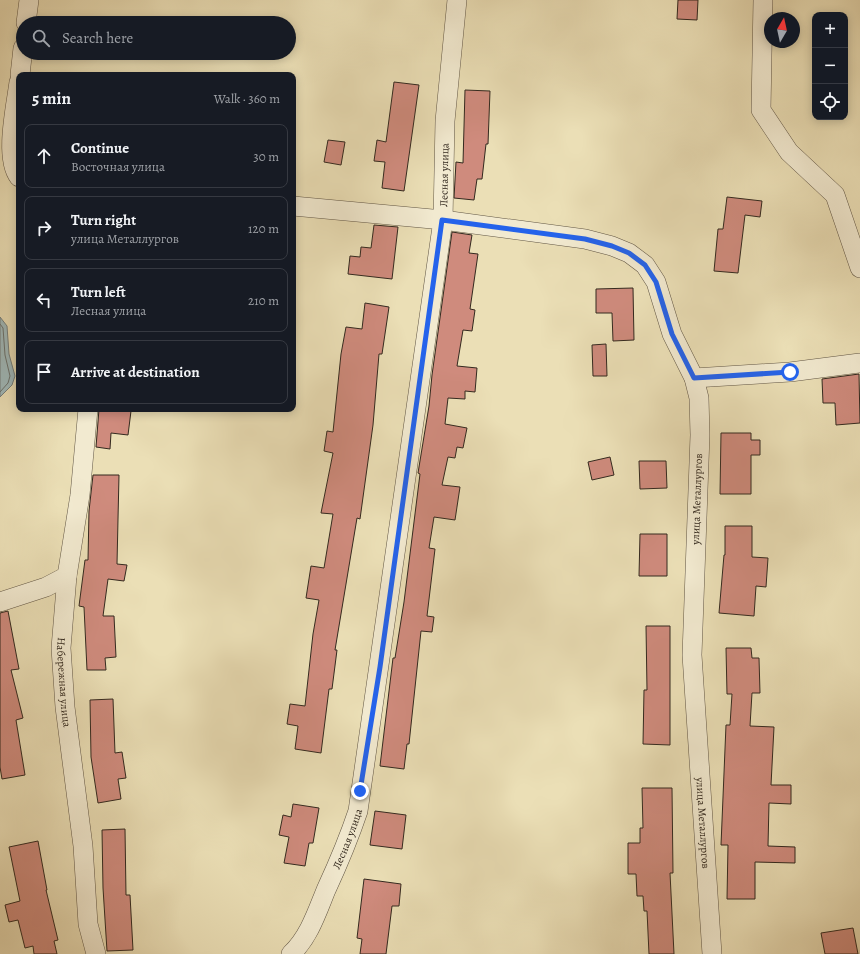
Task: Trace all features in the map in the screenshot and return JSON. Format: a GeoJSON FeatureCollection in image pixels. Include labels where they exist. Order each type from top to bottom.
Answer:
{"type":"FeatureCollection","features":[{"type":"Feature","properties":{"kind":"street"},"geometry":{"type":"LineString","coordinates":[[27,16],[29,0]]}},
{"type":"Feature","properties":{"kind":"street","name":"Лесная улица"},"geometry":{"type":"LineString","coordinates":[[293,953],[305,938],[315,917],[350,835],[358,811],[442,220],[445,121],[457,0]]}},
{"type":"Feature","properties":{"kind":"street"},"geometry":{"type":"LineString","coordinates":[[763,0],[761,110],[789,152],[835,195],[860,268]]}},
{"type":"Feature","properties":{"kind":"street"},"geometry":{"type":"LineString","coordinates":[[20,72],[22,60]]}},
{"type":"Feature","properties":{"kind":"street"},"geometry":{"type":"LineString","coordinates":[[16,106],[12,139],[16,172]]}},
{"type":"Feature","properties":{"kind":"street","name":"улица Металлургов"},"geometry":{"type":"LineString","coordinates":[[296,206],[442,220],[585,239],[612,246],[629,253],[645,265],[656,282],[672,334],[694,378],[699,398],[700,435],[692,655],[712,954]]}},
{"type":"Feature","properties":{"kind":"street"},"geometry":{"type":"LineString","coordinates":[[694,378],[790,372],[860,363]]}},
{"type":"Feature","properties":{"kind":"street","name":"Набережная улица"},"geometry":{"type":"LineString","coordinates":[[88,412],[80,495],[67,576],[62,627],[62,672],[83,846],[88,924],[96,954]]}},
{"type":"Feature","properties":{"kind":"street"},"geometry":{"type":"LineString","coordinates":[[0,602],[46,587],[67,576]]}},
{"type":"Feature","properties":{"kind":"water"},"geometry":{"type":"Polygon","coordinates":[[[0,317],[7,326],[9,354],[15,376],[12,385],[0,397],[0,317]]]}},
{"type":"Feature","properties":{"kind":"building"},"geometry":{"type":"Polygon","coordinates":[[[678,0],[698,0],[697,20],[677,19],[678,0]]]}},
{"type":"Feature","properties":{"kind":"building"},"geometry":{"type":"Polygon","coordinates":[[[394,82],[419,85],[404,191],[382,188],[385,162],[374,161],[377,140],[386,142],[394,82]]]}},
{"type":"Feature","properties":{"kind":"building"},"geometry":{"type":"Polygon","coordinates":[[[465,90],[490,91],[488,144],[486,144],[482,179],[477,179],[474,200],[454,198],[456,162],[463,163],[465,90]]]}},
{"type":"Feature","properties":{"kind":"building"},"geometry":{"type":"Polygon","coordinates":[[[328,140],[345,142],[341,165],[324,162],[328,140]]]}},
{"type":"Feature","properties":{"kind":"building"},"geometry":{"type":"Polygon","coordinates":[[[727,197],[762,201],[760,217],[745,215],[738,273],[714,271],[718,229],[723,229],[727,197]]]}},
{"type":"Feature","properties":{"kind":"building"},"geometry":{"type":"Polygon","coordinates":[[[374,225],[398,227],[392,279],[348,274],[350,256],[360,257],[361,247],[371,248],[374,225]]]}},
{"type":"Feature","properties":{"kind":"building"},"geometry":{"type":"Polygon","coordinates":[[[452,232],[472,235],[469,253],[478,254],[470,309],[475,310],[472,331],[463,330],[457,366],[477,368],[475,392],[465,391],[465,399],[448,398],[445,424],[467,428],[463,448],[457,447],[455,458],[448,457],[442,485],[460,487],[455,520],[434,517],[429,548],[435,549],[427,616],[434,617],[432,632],[421,631],[409,744],[407,744],[404,769],[380,766],[393,658],[395,658],[404,602],[420,474],[418,473],[429,406],[452,232]]]}},
{"type":"Feature","properties":{"kind":"building"},"geometry":{"type":"Polygon","coordinates":[[[633,288],[634,340],[613,341],[612,313],[596,313],[596,289],[633,288]]]}},
{"type":"Feature","properties":{"kind":"building"},"geometry":{"type":"Polygon","coordinates":[[[365,303],[389,307],[382,354],[379,354],[373,425],[360,519],[357,518],[335,650],[337,650],[332,689],[329,689],[321,753],[295,749],[298,726],[287,724],[290,704],[305,706],[313,634],[319,600],[306,598],[311,566],[324,568],[333,514],[321,513],[333,453],[324,451],[327,431],[333,432],[341,354],[346,327],[362,329],[365,303]]]}},
{"type":"Feature","properties":{"kind":"building"},"geometry":{"type":"Polygon","coordinates":[[[606,344],[607,376],[593,376],[592,345],[606,344]]]}},
{"type":"Feature","properties":{"kind":"building"},"geometry":{"type":"Polygon","coordinates":[[[859,374],[860,423],[836,425],[835,403],[823,403],[822,379],[859,374]]]}},
{"type":"Feature","properties":{"kind":"building"},"geometry":{"type":"Polygon","coordinates":[[[99,412],[131,412],[128,435],[111,433],[110,449],[96,447],[99,412]]]}},
{"type":"Feature","properties":{"kind":"building"},"geometry":{"type":"Polygon","coordinates":[[[721,433],[751,433],[751,440],[760,440],[760,455],[751,455],[751,494],[720,494],[721,433]]]}},
{"type":"Feature","properties":{"kind":"building"},"geometry":{"type":"Polygon","coordinates":[[[610,457],[614,475],[592,480],[588,462],[610,457]]]}},
{"type":"Feature","properties":{"kind":"building"},"geometry":{"type":"Polygon","coordinates":[[[639,461],[666,461],[667,488],[640,489],[639,461]]]}},
{"type":"Feature","properties":{"kind":"building"},"geometry":{"type":"Polygon","coordinates":[[[93,475],[119,475],[117,564],[127,565],[124,581],[108,579],[103,616],[114,616],[116,657],[105,658],[106,670],[87,670],[84,607],[79,606],[85,560],[88,560],[89,511],[93,475]]]}},
{"type":"Feature","properties":{"kind":"building"},"geometry":{"type":"Polygon","coordinates":[[[725,526],[752,526],[752,557],[768,558],[766,587],[756,586],[754,616],[719,613],[725,555],[725,526]]]}},
{"type":"Feature","properties":{"kind":"building"},"geometry":{"type":"Polygon","coordinates":[[[640,534],[667,534],[667,576],[639,576],[640,534]]]}},
{"type":"Feature","properties":{"kind":"building"},"geometry":{"type":"Polygon","coordinates":[[[8,611],[19,669],[11,670],[23,718],[16,720],[25,775],[2,779],[0,767],[0,613],[8,611]]]}},
{"type":"Feature","properties":{"kind":"building"},"geometry":{"type":"Polygon","coordinates":[[[646,626],[670,626],[670,745],[643,744],[644,690],[647,690],[646,626]]]}},
{"type":"Feature","properties":{"kind":"building"},"geometry":{"type":"Polygon","coordinates":[[[726,648],[751,648],[752,658],[759,658],[760,693],[752,693],[750,726],[774,727],[771,785],[791,785],[791,804],[769,803],[768,846],[795,847],[795,863],[755,862],[755,899],[727,899],[728,845],[721,845],[726,725],[730,725],[732,694],[727,694],[726,648]]]}},
{"type":"Feature","properties":{"kind":"building"},"geometry":{"type":"Polygon","coordinates":[[[113,699],[115,753],[122,752],[126,778],[118,779],[121,799],[98,803],[91,757],[90,700],[113,699]]]}},
{"type":"Feature","properties":{"kind":"building"},"geometry":{"type":"Polygon","coordinates":[[[642,788],[672,788],[673,873],[670,873],[674,954],[649,954],[647,911],[644,911],[643,896],[637,896],[636,874],[628,874],[628,843],[640,843],[640,828],[643,828],[642,788]]]}},
{"type":"Feature","properties":{"kind":"building"},"geometry":{"type":"Polygon","coordinates":[[[293,804],[319,808],[313,843],[309,843],[305,866],[284,863],[289,837],[279,835],[283,815],[291,817],[293,804]]]}},
{"type":"Feature","properties":{"kind":"building"},"geometry":{"type":"Polygon","coordinates":[[[375,811],[406,815],[402,849],[370,845],[375,811]]]}},
{"type":"Feature","properties":{"kind":"building"},"geometry":{"type":"Polygon","coordinates":[[[125,829],[126,895],[130,895],[133,950],[107,951],[103,888],[102,830],[125,829]]]}},
{"type":"Feature","properties":{"kind":"building"},"geometry":{"type":"Polygon","coordinates":[[[38,841],[46,890],[58,940],[54,941],[57,954],[34,954],[33,946],[25,948],[18,920],[9,922],[5,905],[20,901],[9,847],[38,841]]]}},
{"type":"Feature","properties":{"kind":"building"},"geometry":{"type":"Polygon","coordinates":[[[364,879],[401,884],[399,906],[392,906],[386,954],[360,954],[362,939],[357,938],[364,879]]]}},
{"type":"Feature","properties":{"kind":"building"},"geometry":{"type":"Polygon","coordinates":[[[853,928],[858,954],[825,954],[821,933],[853,928]]]}},
{"type":"Feature","properties":{"kind":"route"},"geometry":{"type":"LineString","coordinates":[[360,791],[380,667],[442,220],[585,239],[612,246],[629,253],[645,265],[656,282],[672,334],[694,378],[790,372]]}}]}
